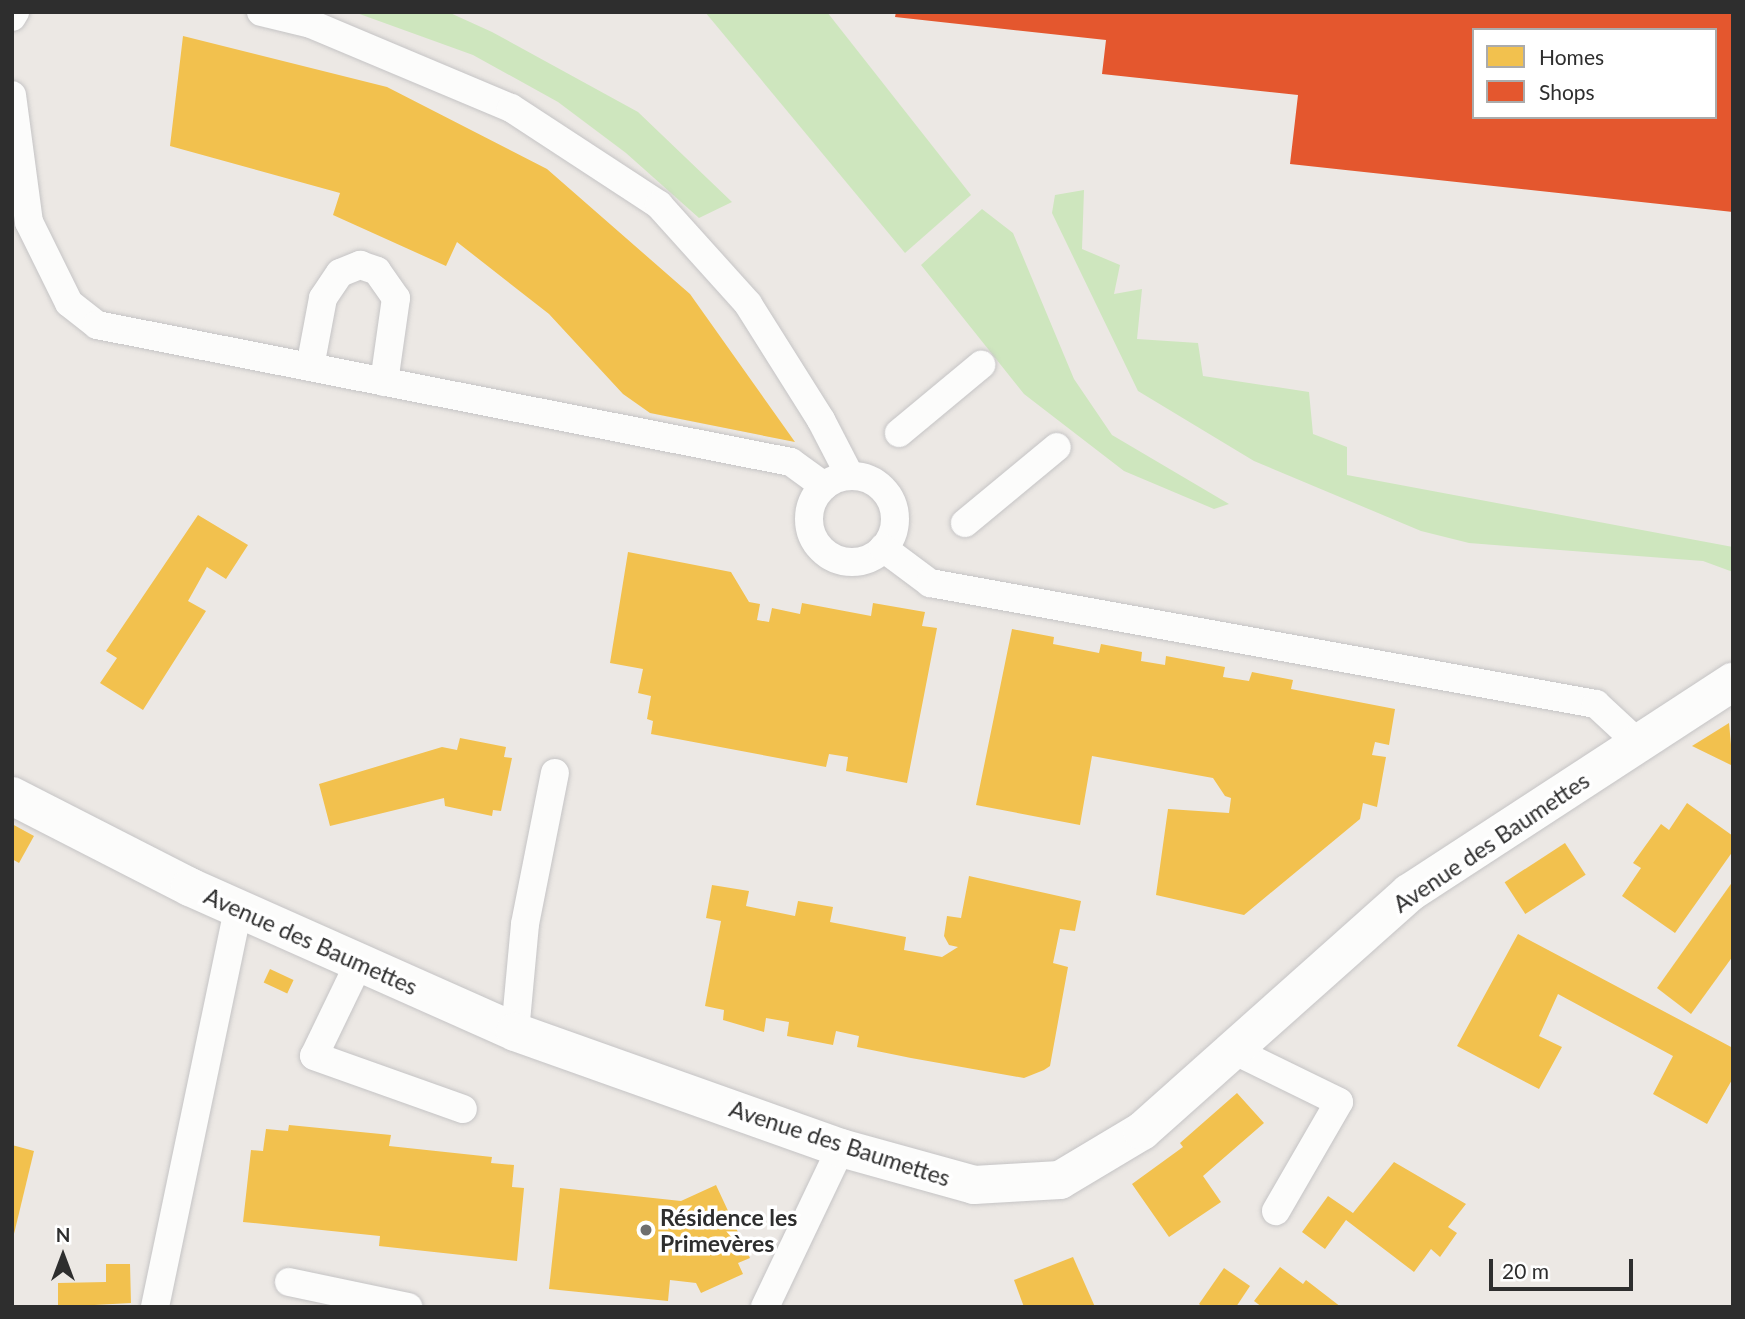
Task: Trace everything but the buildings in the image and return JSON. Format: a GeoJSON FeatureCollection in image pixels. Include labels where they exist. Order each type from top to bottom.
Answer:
{"type":"FeatureCollection","features":[{"type":"Feature","properties":{"kind":"street","name":"Avenue des Baumettes"},"geometry":{"type":"LineString","coordinates":[[12,796],[237,908],[515,1032],[841,1148],[974,1185],[1060,1180],[1142,1131],[1409,893],[1733,682]]}},
{"type":"Feature","properties":{"kind":"lane"},"geometry":{"type":"LineString","coordinates":[[261,12],[311,24],[511,108],[659,205],[748,304],[821,420],[837,481]]}},
{"type":"Feature","properties":{"kind":"lane"},"geometry":{"type":"LineString","coordinates":[[12,95],[29,222],[69,303],[97,325],[791,462],[837,481],[864,478],[887,494],[895,522],[883,548],[858,562],[831,557],[820,548],[808,523],[815,497],[837,481]]}},
{"type":"Feature","properties":{"kind":"lane"},"geometry":{"type":"LineString","coordinates":[[310,367],[323,298],[340,273],[360,265],[377,271],[396,298],[384,382]]}},
{"type":"Feature","properties":{"kind":"lane"},"geometry":{"type":"LineString","coordinates":[[899,433],[981,365]]}},
{"type":"Feature","properties":{"kind":"lane"},"geometry":{"type":"LineString","coordinates":[[965,523],[1057,447]]}},
{"type":"Feature","properties":{"kind":"lane"},"geometry":{"type":"LineString","coordinates":[[883,548],[930,583],[1596,704],[1638,743]]}},
{"type":"Feature","properties":{"kind":"lane"},"geometry":{"type":"LineString","coordinates":[[515,1032],[525,924],[555,773]]}},
{"type":"Feature","properties":{"kind":"lane"},"geometry":{"type":"LineString","coordinates":[[155,1307],[237,908]]}},
{"type":"Feature","properties":{"kind":"lane"},"geometry":{"type":"LineString","coordinates":[[359,963],[314,1056],[463,1109]]}},
{"type":"Feature","properties":{"kind":"lane"},"geometry":{"type":"LineString","coordinates":[[1233,1050],[1339,1102],[1276,1212]]}},
{"type":"Feature","properties":{"kind":"lane"},"geometry":{"type":"LineString","coordinates":[[765,1307],[841,1148]]}},
{"type":"Feature","properties":{"kind":"lane"},"geometry":{"type":"LineString","coordinates":[[289,1282],[408,1307]]}},
{"type":"Feature","properties":{"kind":"green space"},"geometry":{"type":"Polygon","coordinates":[[[354,12],[448,12],[492,32],[638,112],[732,202],[699,218],[626,153],[558,102],[473,55],[354,12]]]}},
{"type":"Feature","properties":{"kind":"green space"},"geometry":{"type":"Polygon","coordinates":[[[705,12],[827,12],[971,195],[905,253],[705,12]]]}},
{"type":"Feature","properties":{"kind":"green space"},"geometry":{"type":"Polygon","coordinates":[[[1084,190],[1082,249],[1120,265],[1114,294],[1142,289],[1137,339],[1198,343],[1203,376],[1309,392],[1313,434],[1347,447],[1347,475],[1733,547],[1733,572],[1703,561],[1469,543],[1421,531],[1254,461],[1138,391],[1052,213],[1055,195],[1084,190]]]}},
{"type":"Feature","properties":{"kind":"green space"},"geometry":{"type":"Polygon","coordinates":[[[982,209],[1013,233],[1074,379],[1112,435],[1229,504],[1214,509],[1124,471],[1024,394],[921,265],[982,209]]]}},
{"type":"Feature","properties":{"kind":"place","name":"Résidence les Primevères"},"geometry":{"type":"Point","coordinates":[646,1230]}}]}
